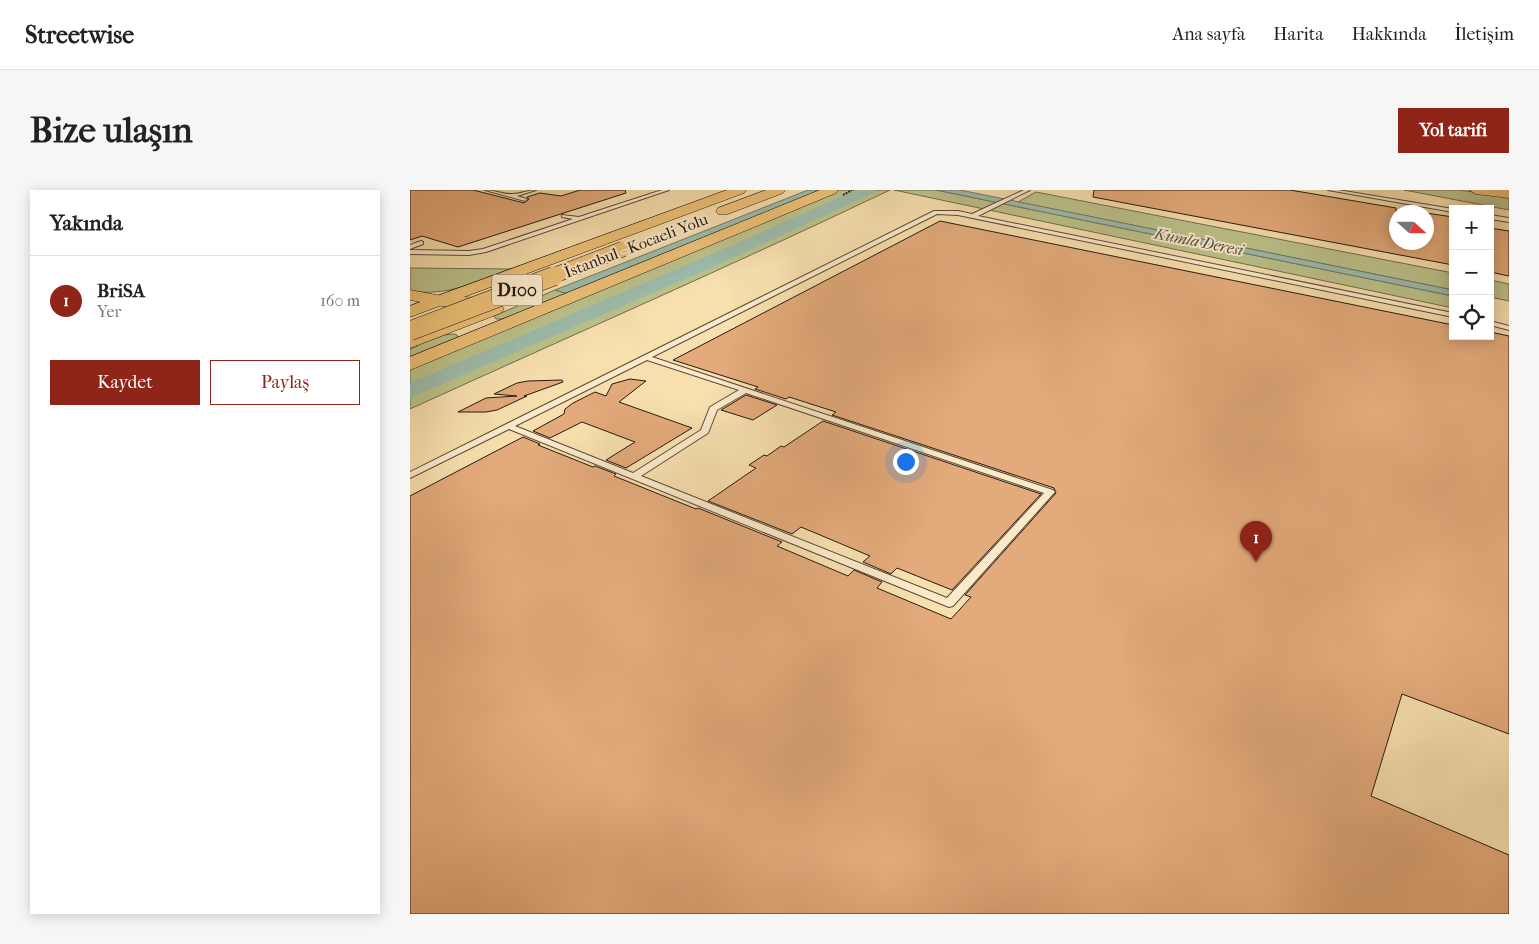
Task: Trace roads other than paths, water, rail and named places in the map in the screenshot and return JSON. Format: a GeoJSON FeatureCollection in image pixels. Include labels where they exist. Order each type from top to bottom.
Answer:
{"type":"FeatureCollection","features":[{"type":"Feature","properties":{"kind":"main road"},"geometry":{"type":"LineString","coordinates":[[470,340],[471,332],[467,330],[417,326],[412,322],[410,313],[739,190]]}},
{"type":"Feature","properties":{"kind":"main road"},"geometry":{"type":"LineString","coordinates":[[697,206],[748,190]]}},
{"type":"Feature","properties":{"kind":"main road","name":"D100"},"geometry":{"type":"LineString","coordinates":[[410,322],[623,247],[757,190]]}},
{"type":"Feature","properties":{"kind":"main road","name":"İstanbul - Kocaeli Yolu"},"geometry":{"type":"LineString","coordinates":[[714,214],[778,190]]}},
{"type":"Feature","properties":{"kind":"main road"},"geometry":{"type":"LineString","coordinates":[[739,212],[784,190]]}},
{"type":"Feature","properties":{"kind":"main road"},"geometry":{"type":"LineString","coordinates":[[410,342],[797,190]]}},
{"type":"Feature","properties":{"kind":"main road"},"geometry":{"type":"LineString","coordinates":[[410,364],[831,190]]}},
{"type":"Feature","properties":{"kind":"main road"},"geometry":{"type":"LineString","coordinates":[[1476,190],[1509,194]]}},
{"type":"Feature","properties":{"kind":"main road","name":"İstanbul - Kocaeli Yolu"},"geometry":{"type":"LineString","coordinates":[[410,332],[623,247]]}},
{"type":"Feature","properties":{"kind":"main road"},"geometry":{"type":"LineString","coordinates":[[492,282],[487,291],[493,295],[504,298],[526,297]]}},
{"type":"Feature","properties":{"kind":"main road"},"geometry":{"type":"LineString","coordinates":[[410,295],[433,295],[467,291]]}},
{"type":"Feature","properties":{"kind":"main road"},"geometry":{"type":"LineString","coordinates":[[410,295],[442,300],[477,302],[483,306],[484,313],[482,317],[487,322],[511,323]]}},
{"type":"Feature","properties":{"kind":"lane"},"geometry":{"type":"LineString","coordinates":[[487,190],[525,200]]}},
{"type":"Feature","properties":{"kind":"lane"},"geometry":{"type":"LineString","coordinates":[[512,196],[534,190]]}},
{"type":"Feature","properties":{"kind":"lane"},"geometry":{"type":"LineString","coordinates":[[410,252],[469,253],[484,251],[666,190]]}},
{"type":"Feature","properties":{"kind":"lane"},"geometry":{"type":"LineString","coordinates":[[974,216],[1028,190]]}},
{"type":"Feature","properties":{"kind":"lane"},"geometry":{"type":"LineString","coordinates":[[1330,190],[1449,209]]}},
{"type":"Feature","properties":{"kind":"lane"},"geometry":{"type":"LineString","coordinates":[[410,475],[931,213],[949,212],[974,216],[1244,270],[1449,314]]}},
{"type":"Feature","properties":{"kind":"lane"},"geometry":{"type":"LineString","coordinates":[[564,216],[578,219]]}},
{"type":"Feature","properties":{"kind":"lane"},"geometry":{"type":"LineString","coordinates":[[1494,218],[1509,220]]}},
{"type":"Feature","properties":{"kind":"lane"},"geometry":{"type":"LineString","coordinates":[[410,247],[421,243]]}},
{"type":"Feature","properties":{"kind":"lane"},"geometry":{"type":"LineString","coordinates":[[1494,324],[1509,328]]}},
{"type":"Feature","properties":{"kind":"lane"},"geometry":{"type":"LineString","coordinates":[[510,426],[949,603],[1050,492],[646,357]]}},
{"type":"Feature","properties":{"kind":"lane"},"geometry":{"type":"LineString","coordinates":[[634,476],[705,431],[713,409],[745,390]]}},
{"type":"Feature","properties":{"kind":"water"},"geometry":{"type":"Polygon","coordinates":[[[808,190],[822,190],[569,294],[555,290],[808,190]]]}},
{"type":"Feature","properties":{"kind":"water","name":"Kumla Deresi"},"geometry":{"type":"Polygon","coordinates":[[[936,190],[960,190],[1449,289],[1449,295],[936,190]]]}},
{"type":"Feature","properties":{"kind":"waterway"},"geometry":{"type":"LineString","coordinates":[[410,391],[716,259],[868,190]]}},
{"type":"Feature","properties":{"kind":"place","name":"BriSA"},"geometry":{"type":"Point","coordinates":[1256,562]}}]}
